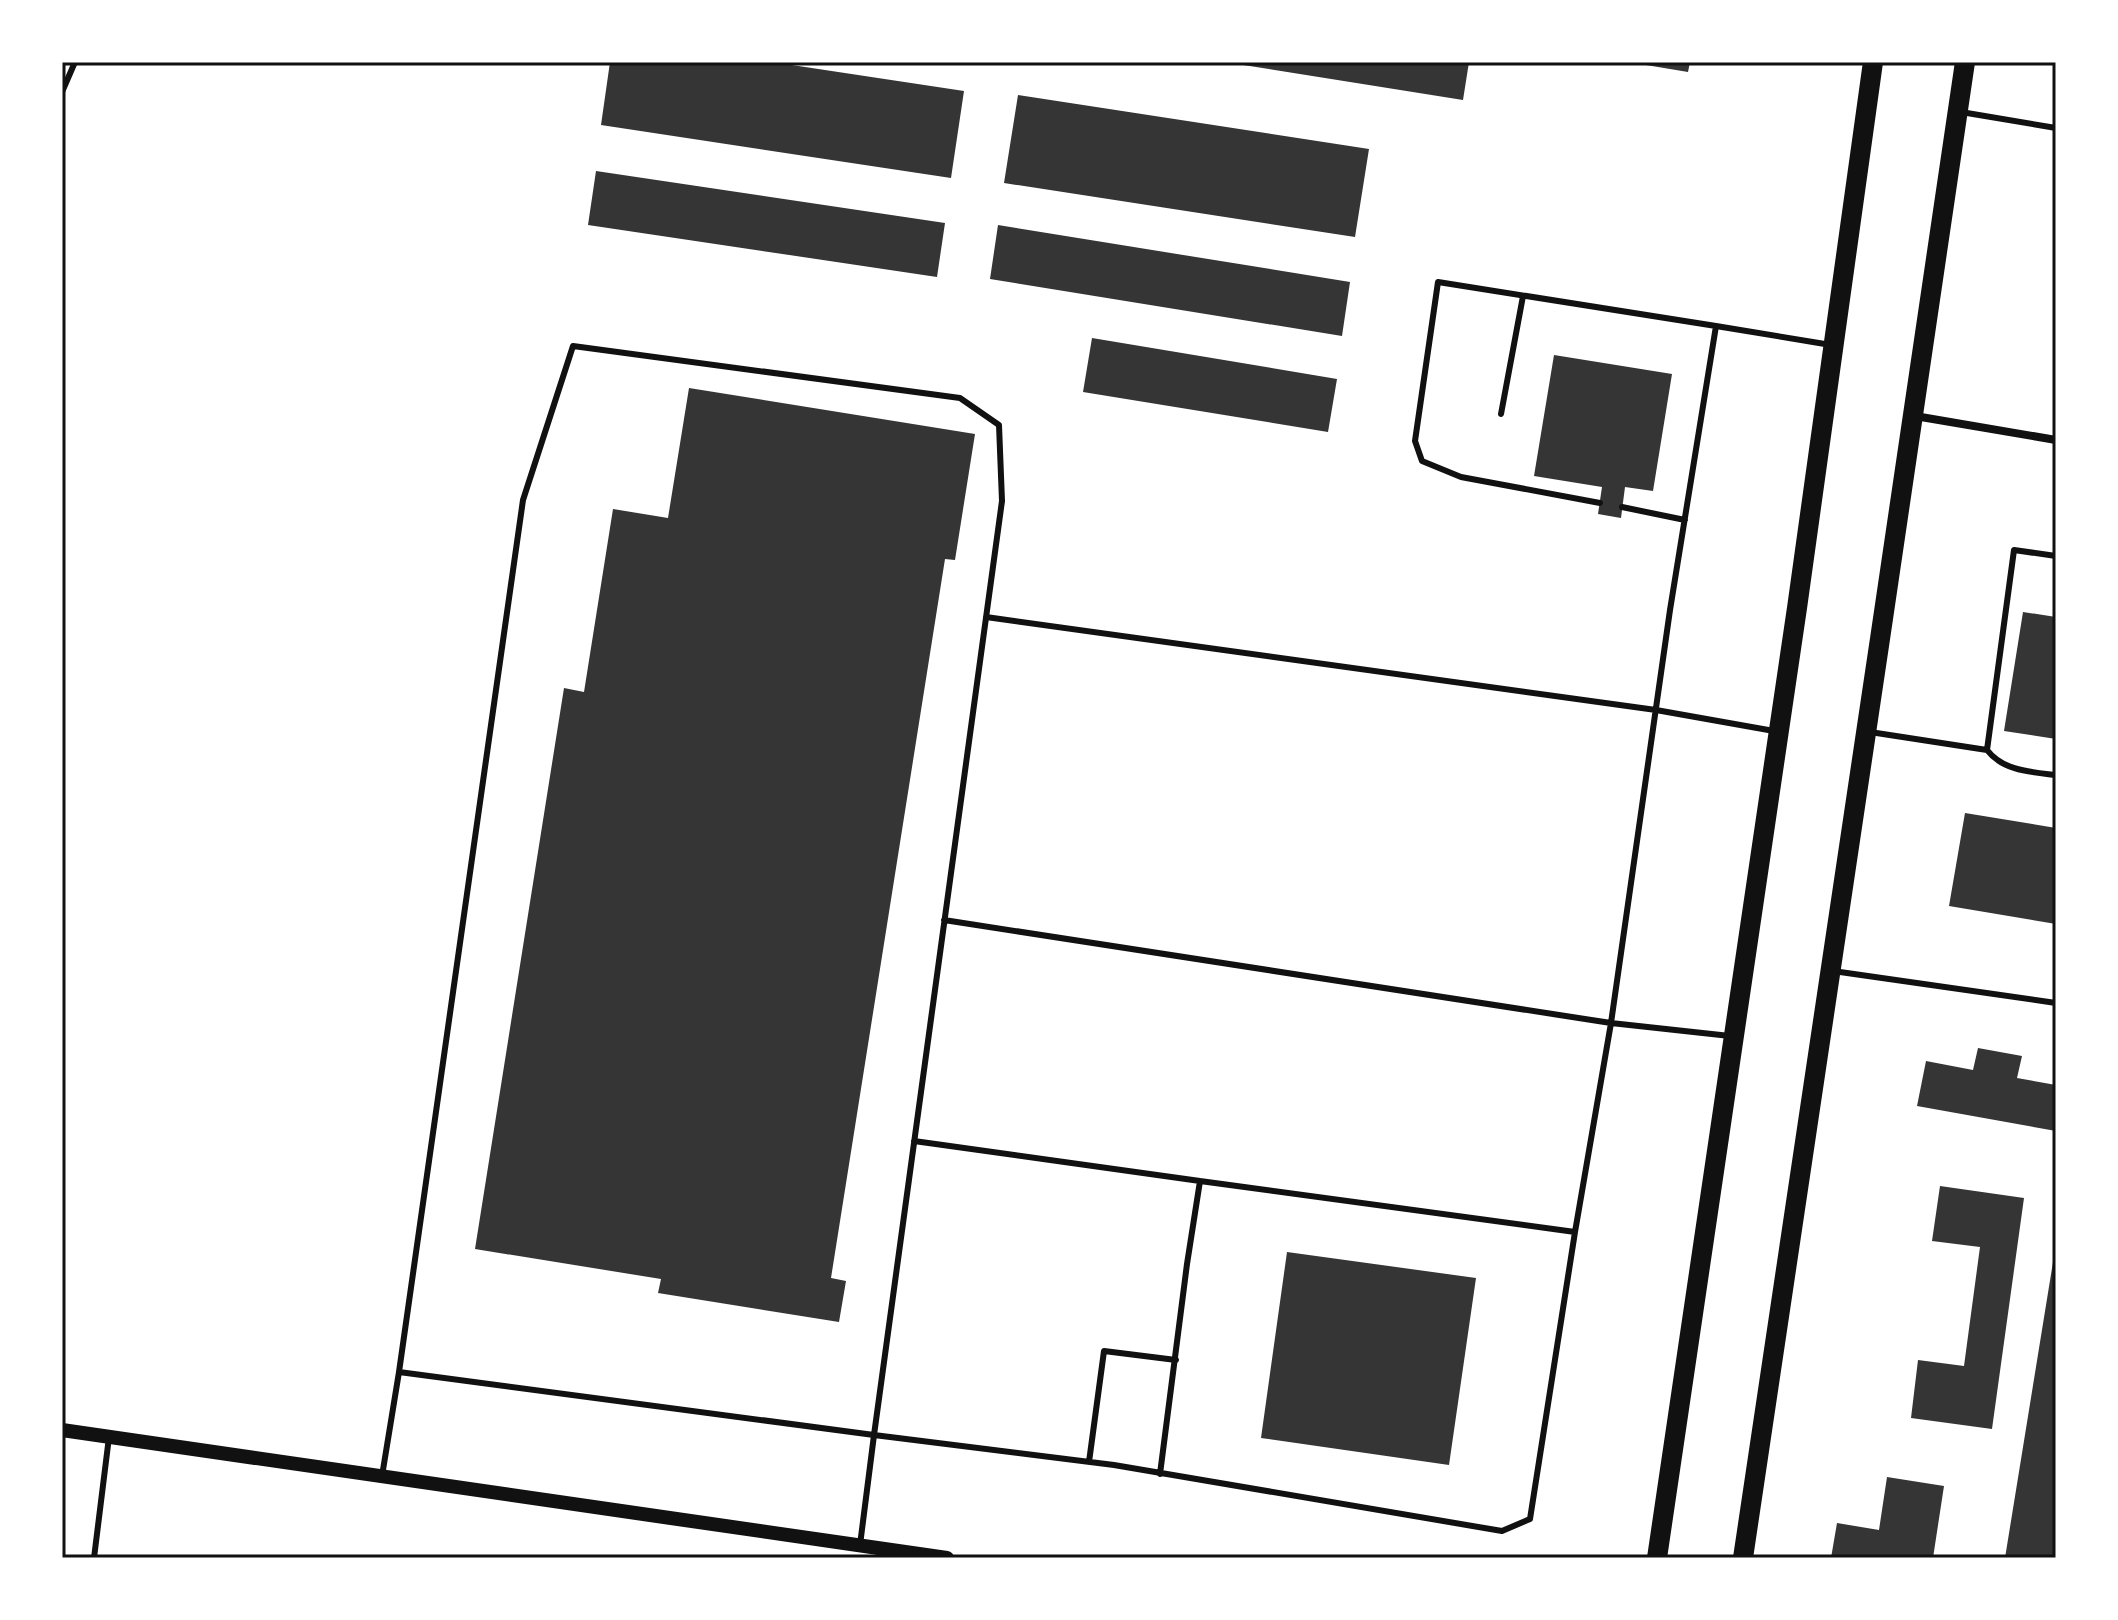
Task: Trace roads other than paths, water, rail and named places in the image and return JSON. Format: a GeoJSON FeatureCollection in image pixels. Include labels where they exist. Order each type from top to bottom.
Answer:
{"type":"FeatureCollection","features":[{"type":"Feature","properties":{"kind":"main road"},"geometry":{"type":"LineString","coordinates":[[1657,1558],[1779,732],[1873,62]]}},
{"type":"Feature","properties":{"kind":"main road"},"geometry":{"type":"LineString","coordinates":[[1743,1558],[1965,62]]}},
{"type":"Feature","properties":{"kind":"street"},"geometry":{"type":"LineString","coordinates":[[1914,416],[2056,440]]}},
{"type":"Feature","properties":{"kind":"street"},"geometry":{"type":"LineString","coordinates":[[62,1430],[947,1558]]}},
{"type":"Feature","properties":{"kind":"lane"},"geometry":{"type":"LineString","coordinates":[[62,92],[75,62]]}},
{"type":"Feature","properties":{"kind":"lane"},"geometry":{"type":"LineString","coordinates":[[1958,112],[2056,128]]}},
{"type":"Feature","properties":{"kind":"lane"},"geometry":{"type":"LineString","coordinates":[[1600,503],[1461,477],[1422,461],[1415,441],[1438,282],[1834,346]]}},
{"type":"Feature","properties":{"kind":"lane"},"geometry":{"type":"LineString","coordinates":[[1501,414],[1523,296]]}},
{"type":"Feature","properties":{"kind":"lane"},"geometry":{"type":"LineString","coordinates":[[399,1372],[1089,1462],[1502,1531],[1530,1519],[1611,1023],[1716,326]]}},
{"type":"Feature","properties":{"kind":"lane"},"geometry":{"type":"LineString","coordinates":[[382,1476],[523,500],[573,346],[960,398],[999,425],[1002,501],[860,1545]]}},
{"type":"Feature","properties":{"kind":"lane"},"geometry":{"type":"LineString","coordinates":[[1622,507],[1685,520]]}},
{"type":"Feature","properties":{"kind":"lane"},"geometry":{"type":"LineString","coordinates":[[1987,750],[2014,550],[2056,556]]}},
{"type":"Feature","properties":{"kind":"lane"},"geometry":{"type":"LineString","coordinates":[[986,617],[1656,710],[1779,732]]}},
{"type":"Feature","properties":{"kind":"lane"},"geometry":{"type":"LineString","coordinates":[[1866,731],[1987,750],[2006,766],[2056,775]]}},
{"type":"Feature","properties":{"kind":"lane"},"geometry":{"type":"LineString","coordinates":[[944,920],[1611,1023],[1733,1036]]}},
{"type":"Feature","properties":{"kind":"lane"},"geometry":{"type":"LineString","coordinates":[[1829,970],[2056,1003]]}},
{"type":"Feature","properties":{"kind":"lane"},"geometry":{"type":"LineString","coordinates":[[914,1141],[1575,1232]]}},
{"type":"Feature","properties":{"kind":"lane"},"geometry":{"type":"LineString","coordinates":[[1160,1474],[1200,1181]]}},
{"type":"Feature","properties":{"kind":"lane"},"geometry":{"type":"LineString","coordinates":[[1089,1462],[1104,1351],[1176,1360]]}},
{"type":"Feature","properties":{"kind":"lane"},"geometry":{"type":"LineString","coordinates":[[94,1558],[109,1437]]}}]}
